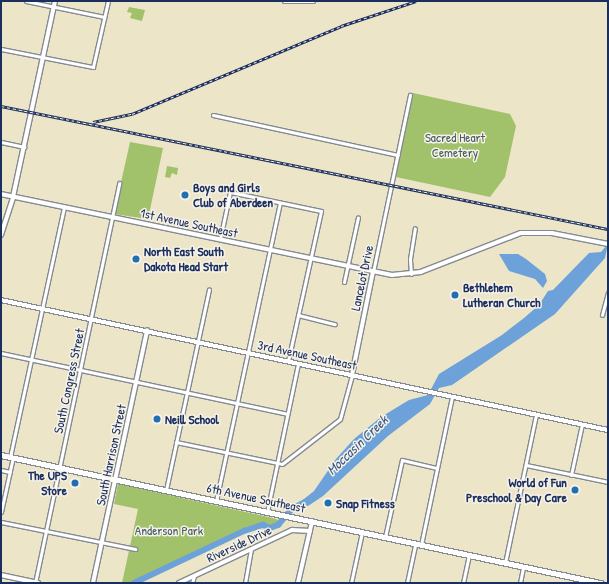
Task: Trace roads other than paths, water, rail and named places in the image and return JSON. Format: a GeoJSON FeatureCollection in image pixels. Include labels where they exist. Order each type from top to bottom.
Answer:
{"type":"FeatureCollection","features":[{"type":"Feature","properties":{"kind":"highway","name":"6th Avenue Southeast"},"geometry":{"type":"LineString","coordinates":[[1,455],[469,555],[576,581],[600,583]]}},
{"type":"Feature","properties":{"kind":"street"},"geometry":{"type":"LineString","coordinates":[[26,1],[104,17]]}},
{"type":"Feature","properties":{"kind":"street"},"geometry":{"type":"LineString","coordinates":[[1,235],[13,197],[55,1]]}},
{"type":"Feature","properties":{"kind":"street"},"geometry":{"type":"LineString","coordinates":[[1,49],[93,67],[108,1]]}},
{"type":"Feature","properties":{"kind":"street"},"geometry":{"type":"LineString","coordinates":[[284,1],[313,1]]}},
{"type":"Feature","properties":{"kind":"street","name":"Lancelot Drive"},"geometry":{"type":"LineString","coordinates":[[352,375],[410,95]]}},
{"type":"Feature","properties":{"kind":"street"},"geometry":{"type":"LineString","coordinates":[[213,115],[398,154]]}},
{"type":"Feature","properties":{"kind":"street"},"geometry":{"type":"LineString","coordinates":[[1,142],[24,147]]}},
{"type":"Feature","properties":{"kind":"street","name":"South Congress Street"},"geometry":{"type":"LineString","coordinates":[[36,583],[114,217],[119,183]]}},
{"type":"Feature","properties":{"kind":"street"},"geometry":{"type":"LineString","coordinates":[[220,239],[230,192],[321,211],[288,361]]}},
{"type":"Feature","properties":{"kind":"street","name":"1st Avenue Southeast"},"geometry":{"type":"LineString","coordinates":[[1,194],[373,272],[398,275],[412,274],[434,268],[521,233],[552,233],[608,244]]}},
{"type":"Feature","properties":{"kind":"street"},"geometry":{"type":"LineString","coordinates":[[216,501],[280,203]]}},
{"type":"Feature","properties":{"kind":"street"},"geometry":{"type":"LineString","coordinates":[[1,512],[31,359],[64,207]]}},
{"type":"Feature","properties":{"kind":"street"},"geometry":{"type":"LineString","coordinates":[[344,282],[358,218]]}},
{"type":"Feature","properties":{"kind":"street"},"geometry":{"type":"LineString","coordinates":[[412,274],[410,258],[415,228]]}},
{"type":"Feature","properties":{"kind":"street"},"geometry":{"type":"LineString","coordinates":[[166,490],[209,290]]}},
{"type":"Feature","properties":{"kind":"street"},"geometry":{"type":"LineString","coordinates":[[602,315],[608,293]]}},
{"type":"Feature","properties":{"kind":"street","name":"3rd Avenue Southeast"},"geometry":{"type":"LineString","coordinates":[[1,300],[608,430]]}},
{"type":"Feature","properties":{"kind":"street"},"geometry":{"type":"LineString","coordinates":[[298,316],[336,324]]}},
{"type":"Feature","properties":{"kind":"street","name":"South Harrison Street"},"geometry":{"type":"LineString","coordinates":[[93,583],[147,331]]}},
{"type":"Feature","properties":{"kind":"street"},"geometry":{"type":"LineString","coordinates":[[1,353],[288,414]]}},
{"type":"Feature","properties":{"kind":"street"},"geometry":{"type":"LineString","coordinates":[[267,512],[298,364]]}},
{"type":"Feature","properties":{"kind":"street"},"geometry":{"type":"LineString","coordinates":[[176,442],[277,464],[285,462],[340,419],[352,375]]}},
{"type":"Feature","properties":{"kind":"street"},"geometry":{"type":"LineString","coordinates":[[407,583],[437,468],[452,396]]}},
{"type":"Feature","properties":{"kind":"street"},"geometry":{"type":"LineString","coordinates":[[505,563],[536,414]]}},
{"type":"Feature","properties":{"kind":"street"},"geometry":{"type":"LineString","coordinates":[[571,475],[582,424]]}},
{"type":"Feature","properties":{"kind":"street"},"geometry":{"type":"LineString","coordinates":[[385,537],[402,460],[437,468]]}},
{"type":"Feature","properties":{"kind":"street"},"geometry":{"type":"LineString","coordinates":[[526,464],[608,482]]}},
{"type":"Feature","properties":{"kind":"street"},"geometry":{"type":"LineString","coordinates":[[1,470],[10,472]]}},
{"type":"Feature","properties":{"kind":"street"},"geometry":{"type":"LineString","coordinates":[[1,522],[102,544],[135,549]]}},
{"type":"Feature","properties":{"kind":"street"},"geometry":{"type":"LineString","coordinates":[[298,583],[312,522]]}},
{"type":"Feature","properties":{"kind":"street","name":"Riverside Drive"},"geometry":{"type":"LineString","coordinates":[[180,582],[295,529],[310,531]]}},
{"type":"Feature","properties":{"kind":"street"},"geometry":{"type":"LineString","coordinates":[[351,583],[362,532]]}},
{"type":"Feature","properties":{"kind":"street"},"geometry":{"type":"LineString","coordinates":[[245,583],[251,550]]}},
{"type":"Feature","properties":{"kind":"street"},"geometry":{"type":"LineString","coordinates":[[463,583],[469,555]]}},
{"type":"Feature","properties":{"kind":"street"},"geometry":{"type":"LineString","coordinates":[[520,583],[523,567]]}},
{"type":"Feature","properties":{"kind":"street"},"geometry":{"type":"LineString","coordinates":[[1,575],[36,583]]}},
{"type":"Feature","properties":{"kind":"street"},"geometry":{"type":"LineString","coordinates":[[192,583],[194,576]]}},
{"type":"Feature","properties":{"kind":"street"},"geometry":{"type":"LineString","coordinates":[[180,582],[186,583]]}},
{"type":"Feature","properties":{"kind":"water"},"geometry":{"type":"Polygon","coordinates":[[[608,244],[605,258],[555,314],[452,385],[439,388],[430,404],[388,436],[323,496],[308,506],[299,503],[314,491],[336,459],[354,439],[381,417],[409,400],[428,395],[439,374],[502,335],[539,305],[548,291],[553,290],[589,253],[601,252],[608,244]]]}},
{"type":"Feature","properties":{"kind":"water"},"geometry":{"type":"Polygon","coordinates":[[[499,254],[518,254],[526,259],[545,274],[547,281],[543,288],[535,279],[509,271],[499,254]]]}},
{"type":"Feature","properties":{"kind":"waterway","name":"Moccasin Creek"},"geometry":{"type":"LineString","coordinates":[[134,583],[244,531],[263,525],[270,528],[278,525],[292,509],[305,502]]}},
{"type":"Feature","properties":{"kind":"railway"},"geometry":{"type":"LineString","coordinates":[[93,122],[132,114],[341,26],[416,1]]}},
{"type":"Feature","properties":{"kind":"railway"},"geometry":{"type":"LineString","coordinates":[[1,106],[608,229]]}},
{"type":"Feature","properties":{"kind":"place","name":"Boys and Girls Club of Aberdeen"},"geometry":{"type":"Point","coordinates":[185,195]}},
{"type":"Feature","properties":{"kind":"place","name":"North East South Dakota Head Start"},"geometry":{"type":"Point","coordinates":[136,259]}},
{"type":"Feature","properties":{"kind":"place","name":"Bethlehem Lutheran Church"},"geometry":{"type":"Point","coordinates":[455,295]}},
{"type":"Feature","properties":{"kind":"place","name":"Neill School"},"geometry":{"type":"Point","coordinates":[157,419]}},
{"type":"Feature","properties":{"kind":"place","name":"The UPS Store"},"geometry":{"type":"Point","coordinates":[75,483]}},
{"type":"Feature","properties":{"kind":"place","name":"World of Fun Preschool & Day Care"},"geometry":{"type":"Point","coordinates":[575,490]}},
{"type":"Feature","properties":{"kind":"place","name":"Snap Fitness"},"geometry":{"type":"Point","coordinates":[328,503]}},
{"type":"Feature","properties":{"kind":"park label","name":"Sacred Heart Cemetery"},"geometry":{"type":"Point","coordinates":[455,146]}},
{"type":"Feature","properties":{"kind":"park label","name":"Anderson Park"},"geometry":{"type":"Point","coordinates":[169,530]}}]}
